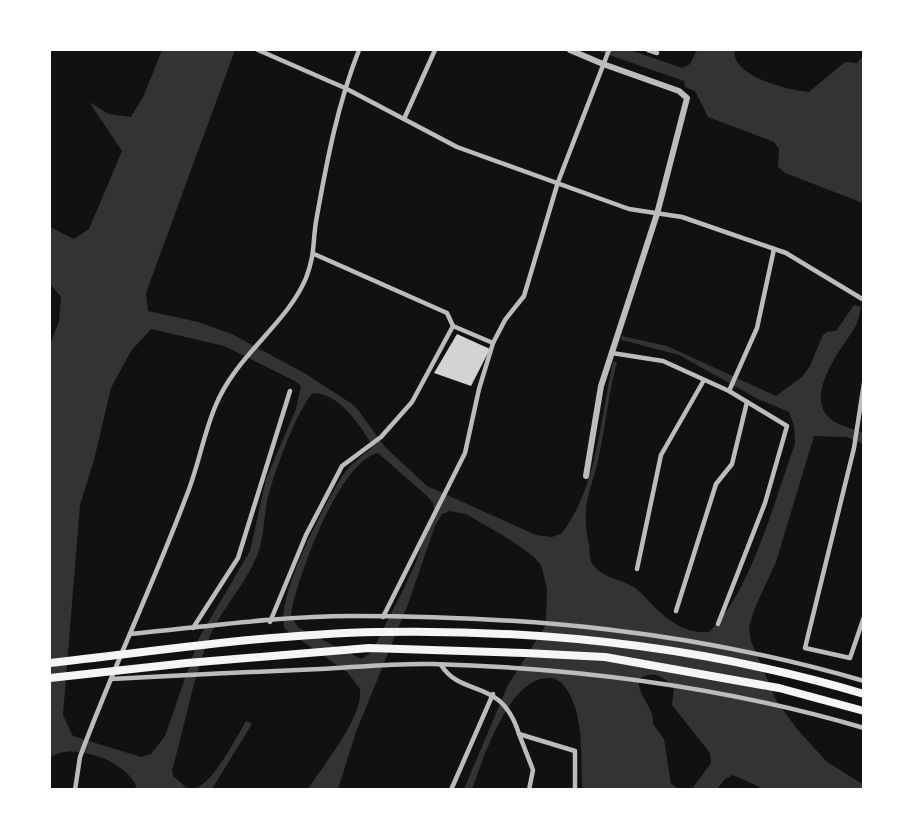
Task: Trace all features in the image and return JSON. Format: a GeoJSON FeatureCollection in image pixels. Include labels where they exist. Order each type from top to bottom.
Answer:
{"type":"FeatureCollection","features":[{"type":"Feature","properties":{"kind":"main road"},"geometry":{"type":"LineString","coordinates":[[50,663],[307,636],[404,632],[534,636],[612,642],[772,669],[864,694]]}},
{"type":"Feature","properties":{"kind":"main road"},"geometry":{"type":"LineString","coordinates":[[50,678],[187,663],[369,648],[605,657],[779,688],[864,711]]}},
{"type":"Feature","properties":{"kind":"street"},"geometry":{"type":"LineString","coordinates":[[258,50],[345,88],[457,147],[629,209],[682,217],[786,253],[864,300]]}},
{"type":"Feature","properties":{"kind":"street"},"geometry":{"type":"LineString","coordinates":[[75,789],[80,757],[187,495],[215,406],[240,362],[274,325],[304,281],[314,254],[316,220],[345,88],[359,50]]}},
{"type":"Feature","properties":{"kind":"street"},"geometry":{"type":"LineString","coordinates":[[404,119],[435,50]]}},
{"type":"Feature","properties":{"kind":"street"},"geometry":{"type":"LineString","coordinates":[[570,50],[679,91],[687,98],[657,214],[601,386],[586,476]]}},
{"type":"Feature","properties":{"kind":"street"},"geometry":{"type":"LineString","coordinates":[[382,617],[465,453],[479,389],[493,343],[506,320],[524,296],[558,182],[609,50]]}},
{"type":"Feature","properties":{"kind":"street"},"geometry":{"type":"LineString","coordinates":[[648,50],[657,53]]}},
{"type":"Feature","properties":{"kind":"street"},"geometry":{"type":"LineString","coordinates":[[729,391],[757,328],[774,249]]}},
{"type":"Feature","properties":{"kind":"street"},"geometry":{"type":"LineString","coordinates":[[314,254],[447,313],[453,326],[493,343]]}},
{"type":"Feature","properties":{"kind":"street"},"geometry":{"type":"LineString","coordinates":[[270,622],[306,535],[342,466],[381,436],[412,402],[453,326]]}},
{"type":"Feature","properties":{"kind":"street"},"geometry":{"type":"LineString","coordinates":[[612,353],[663,361],[729,391],[787,426],[765,503],[718,624]]}},
{"type":"Feature","properties":{"kind":"street"},"geometry":{"type":"LineString","coordinates":[[637,569],[661,455],[704,380]]}},
{"type":"Feature","properties":{"kind":"street"},"geometry":{"type":"LineString","coordinates":[[864,383],[854,448],[805,648],[850,658],[864,617]]}},
{"type":"Feature","properties":{"kind":"street"},"geometry":{"type":"LineString","coordinates":[[193,628],[238,558],[290,391]]}},
{"type":"Feature","properties":{"kind":"street"},"geometry":{"type":"LineString","coordinates":[[676,610],[702,537],[716,484],[732,464],[747,402]]}},
{"type":"Feature","properties":{"kind":"street"},"geometry":{"type":"LineString","coordinates":[[130,634],[294,620],[382,617],[526,621],[602,627],[770,655],[864,681]]}},
{"type":"Feature","properties":{"kind":"street"},"geometry":{"type":"LineString","coordinates":[[111,679],[441,664],[572,672],[710,692],[811,712],[864,728]]}},
{"type":"Feature","properties":{"kind":"street"},"geometry":{"type":"LineString","coordinates":[[441,664],[448,676],[493,694],[509,710],[533,770],[530,789]]}},
{"type":"Feature","properties":{"kind":"street"},"geometry":{"type":"LineString","coordinates":[[451,789],[493,694]]}},
{"type":"Feature","properties":{"kind":"street"},"geometry":{"type":"LineString","coordinates":[[519,734],[575,751],[575,789]]}},
{"type":"Feature","properties":{"kind":"shaded area"},"geometry":{"type":"Polygon","coordinates":[[[162,50],[235,50],[146,293],[148,311],[198,322],[232,334],[306,374],[355,406],[385,447],[427,486],[536,535],[552,537],[562,533],[574,514],[591,473],[613,362],[617,362],[597,465],[586,506],[590,559],[603,574],[636,588],[663,615],[689,630],[709,632],[724,615],[737,594],[760,544],[795,444],[794,426],[789,412],[756,398],[679,355],[621,340],[622,336],[667,346],[776,396],[802,377],[810,366],[823,335],[836,331],[854,305],[861,307],[855,327],[827,374],[822,387],[821,400],[824,412],[833,421],[863,433],[863,444],[847,437],[814,436],[776,562],[754,610],[749,627],[751,641],[776,700],[797,729],[826,761],[862,784],[863,789],[764,789],[733,775],[725,779],[717,789],[692,789],[711,763],[710,753],[672,705],[674,687],[662,678],[649,675],[639,679],[640,690],[651,712],[653,724],[664,739],[671,784],[679,789],[582,789],[578,717],[569,693],[558,681],[549,678],[535,681],[510,705],[491,740],[472,789],[464,789],[508,685],[546,625],[547,588],[541,565],[534,557],[509,539],[466,514],[450,511],[442,514],[435,526],[408,604],[356,732],[338,789],[308,789],[349,727],[359,701],[360,689],[348,673],[285,629],[283,615],[303,551],[335,488],[350,467],[373,446],[355,420],[340,404],[323,394],[313,393],[293,428],[274,477],[267,502],[260,547],[250,571],[209,638],[198,671],[172,770],[173,776],[188,789],[137,789],[132,779],[123,770],[99,757],[85,753],[71,751],[59,753],[50,758],[50,344],[59,321],[61,297],[50,284],[50,227],[74,239],[89,229],[122,151],[89,102],[109,114],[131,117],[144,95],[162,50]],[[151,329],[131,351],[111,388],[94,460],[80,505],[63,715],[73,736],[141,757],[151,754],[165,736],[199,638],[250,551],[266,479],[296,409],[301,386],[224,346],[151,329]],[[378,453],[363,461],[349,476],[323,520],[296,591],[291,617],[299,628],[361,659],[371,653],[403,590],[416,562],[434,509],[433,503],[427,496],[378,453]]]}},
{"type":"Feature","properties":{"kind":"shaded area"},"geometry":{"type":"Polygon","coordinates":[[[595,50],[630,50],[682,68],[690,64],[697,50],[735,50],[736,59],[751,74],[775,85],[809,92],[845,62],[857,63],[863,56],[863,203],[785,173],[778,167],[779,149],[774,142],[708,117],[695,91],[685,87],[684,81],[595,50]]]}},
{"type":"Feature","properties":{"kind":"shaded area"},"geometry":{"type":"Polygon","coordinates":[[[246,721],[252,724],[212,789],[193,789],[208,780],[246,721]]]}},
{"type":"Feature","properties":{"kind":"building"},"geometry":{"type":"Polygon","coordinates":[[[457,334],[490,349],[471,386],[434,373],[457,334]]]}}]}
